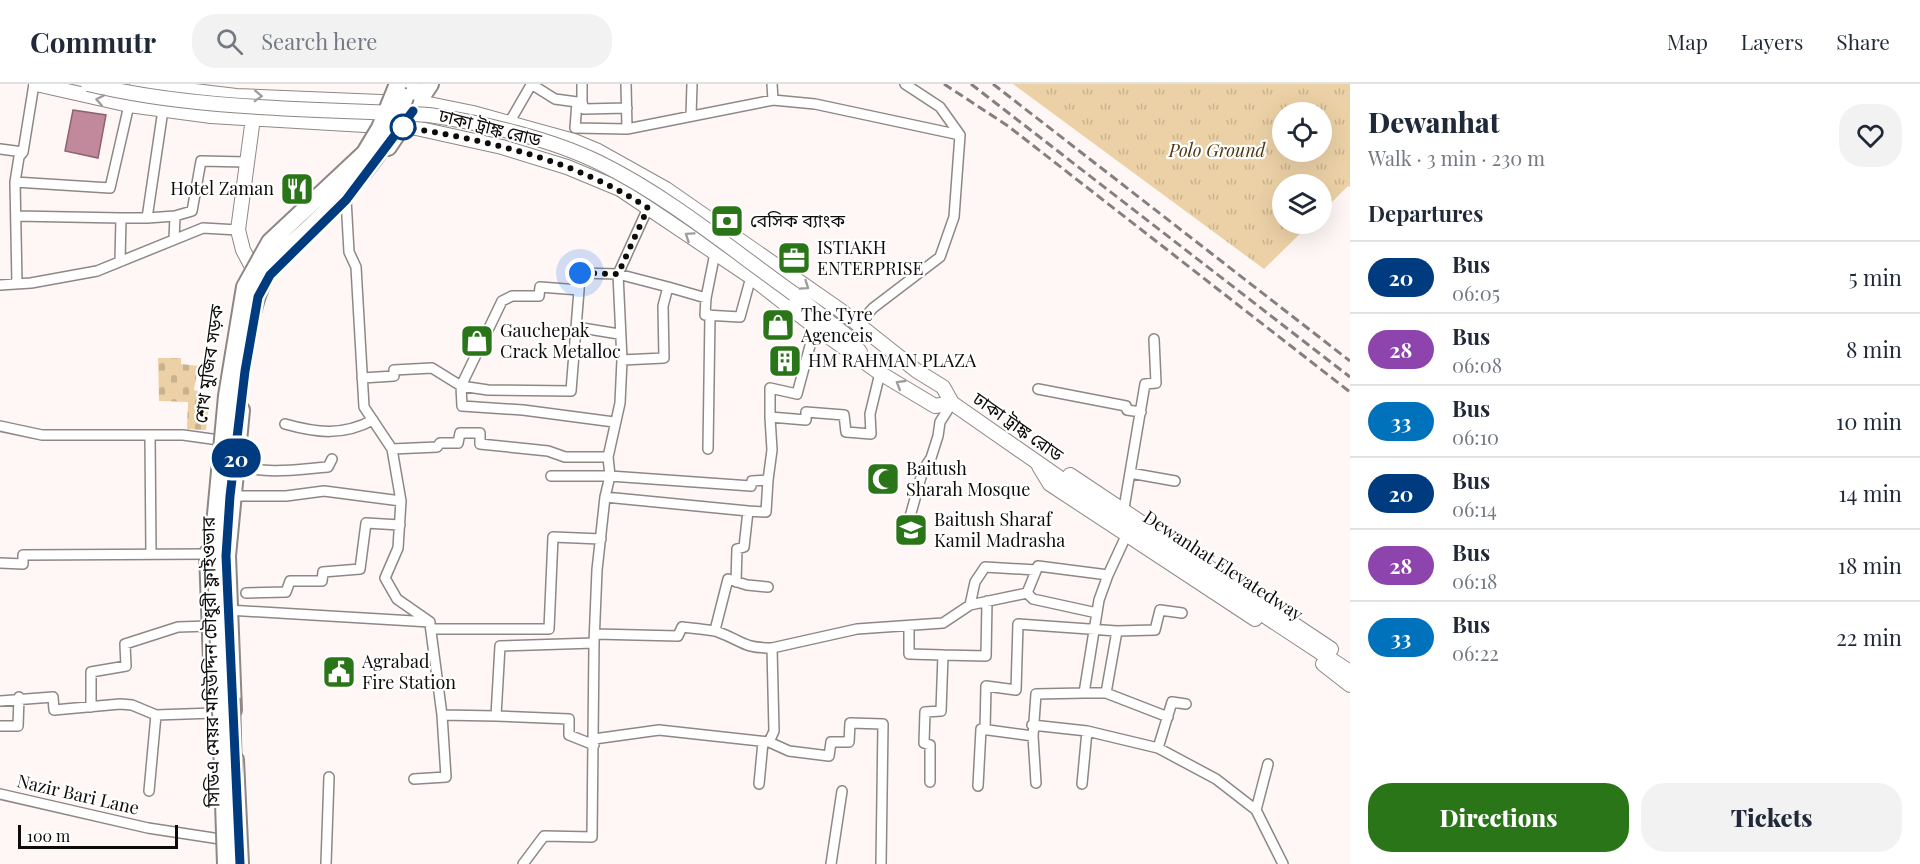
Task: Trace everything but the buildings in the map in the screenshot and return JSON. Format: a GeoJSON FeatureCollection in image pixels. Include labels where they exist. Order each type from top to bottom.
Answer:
{"type":"FeatureCollection","features":[{"type":"Feature","properties":{"kind":"highway"},"geometry":{"type":"LineString","coordinates":[[226,864],[220,748],[215,525],[227,396],[245,287],[270,242],[365,153],[380,128],[398,84]]}},
{"type":"Feature","properties":{"kind":"highway"},"geometry":{"type":"LineString","coordinates":[[407,99],[430,84]]}},
{"type":"Feature","properties":{"kind":"highway","name":"শেখ মুজিব সড়ক"},"geometry":{"type":"LineString","coordinates":[[221,864],[209,626],[208,554],[219,440],[239,293],[249,270],[340,181],[407,99]]}},
{"type":"Feature","properties":{"kind":"highway","name":"শেখ মুজিব সড়ক"},"geometry":{"type":"LineString","coordinates":[[238,864],[226,556],[230,496],[245,371],[258,297],[270,275],[346,200],[402,127],[407,99]]}},
{"type":"Feature","properties":{"kind":"highway","name":"সিডিএ মেয়র মহিউদ্দিন চৌধুরী ফ্লাইওভার"},"geometry":{"type":"LineString","coordinates":[[238,864],[225,529],[232,444],[255,296],[273,262],[345,194],[371,163],[390,135],[407,99]]}},
{"type":"Feature","properties":{"kind":"highway"},"geometry":{"type":"LineString","coordinates":[[249,270],[265,285]]}},
{"type":"Feature","properties":{"kind":"main road","name":"ঢাকা ট্রাঙ্ক রোড"},"geometry":{"type":"LineString","coordinates":[[35,84],[129,105],[163,110],[402,127],[502,147],[558,164],[610,184],[751,277],[815,327],[878,371],[935,406],[952,403],[1077,490]]}},
{"type":"Feature","properties":{"kind":"main road","name":"ঢাকা ট্রাঙ্ক রোড"},"geometry":{"type":"LineString","coordinates":[[88,84],[166,100],[212,105],[429,115],[453,119],[569,150],[602,164],[648,191],[798,297],[847,336],[878,371]]}},
{"type":"Feature","properties":{"kind":"main road"},"geometry":{"type":"LineString","coordinates":[[137,84],[407,99],[509,123],[598,151],[666,189],[858,325],[943,387],[952,403]]}},
{"type":"Feature","properties":{"kind":"main road"},"geometry":{"type":"LineString","coordinates":[[249,270],[238,230],[253,118]]}},
{"type":"Feature","properties":{"kind":"main road","name":"ঢাকা ট্রাঙ্ক রোড"},"geometry":{"type":"LineString","coordinates":[[798,297],[837,321],[872,336]]}},
{"type":"Feature","properties":{"kind":"main road"},"geometry":{"type":"LineString","coordinates":[[1036,460],[1052,463],[1124,508],[1300,626],[1350,663]]}},
{"type":"Feature","properties":{"kind":"main road"},"geometry":{"type":"LineString","coordinates":[[1036,460],[1050,484],[1126,536],[1305,651],[1350,685]]}},
{"type":"Feature","properties":{"kind":"main road","name":"Dewanhat Elevatedway"},"geometry":{"type":"LineString","coordinates":[[1077,490],[1350,672]]}},
{"type":"Feature","properties":{"kind":"street"},"geometry":{"type":"LineString","coordinates":[[17,284],[15,182],[19,157],[23,152],[35,84]]}},
{"type":"Feature","properties":{"kind":"street"},"geometry":{"type":"LineString","coordinates":[[388,84],[407,99],[430,95],[438,84]]}},
{"type":"Feature","properties":{"kind":"street"},"geometry":{"type":"LineString","coordinates":[[582,84],[575,128],[627,129],[773,100],[815,104],[960,135]]}},
{"type":"Feature","properties":{"kind":"street"},"geometry":{"type":"LineString","coordinates":[[626,84],[627,129]]}},
{"type":"Feature","properties":{"kind":"street"},"geometry":{"type":"LineString","coordinates":[[691,116],[692,84]]}},
{"type":"Feature","properties":{"kind":"street"},"geometry":{"type":"LineString","coordinates":[[772,84],[773,100]]}},
{"type":"Feature","properties":{"kind":"street"},"geometry":{"type":"LineString","coordinates":[[858,325],[873,308],[940,257],[954,217],[960,135],[940,107],[905,84]]}},
{"type":"Feature","properties":{"kind":"street"},"geometry":{"type":"LineString","coordinates":[[509,123],[531,85],[555,99],[579,102],[584,109],[627,108]]}},
{"type":"Feature","properties":{"kind":"street"},"geometry":{"type":"LineString","coordinates":[[15,182],[110,188],[129,105]]}},
{"type":"Feature","properties":{"kind":"street"},"geometry":{"type":"LineString","coordinates":[[147,218],[163,110]]}},
{"type":"Feature","properties":{"kind":"street"},"geometry":{"type":"LineString","coordinates":[[0,149],[23,152]]}},
{"type":"Feature","properties":{"kind":"street"},"geometry":{"type":"LineString","coordinates":[[16,216],[121,218],[176,216],[192,211],[201,161],[246,162]]}},
{"type":"Feature","properties":{"kind":"street"},"geometry":{"type":"LineString","coordinates":[[346,200],[350,252],[356,267],[364,407],[392,449],[401,501],[398,548],[385,578],[397,599],[430,625],[442,715],[446,777],[414,779]]}},
{"type":"Feature","properties":{"kind":"street"},"geometry":{"type":"LineString","coordinates":[[523,864],[544,836],[592,837],[597,570],[604,496],[610,476],[608,457],[620,403],[622,360],[618,274],[648,208]]}},
{"type":"Feature","properties":{"kind":"street"},"geometry":{"type":"LineString","coordinates":[[174,239],[176,216]]}},
{"type":"Feature","properties":{"kind":"street"},"geometry":{"type":"LineString","coordinates":[[120,261],[121,218]]}},
{"type":"Feature","properties":{"kind":"street"},"geometry":{"type":"LineString","coordinates":[[0,285],[97,270],[203,228],[238,230]]}},
{"type":"Feature","properties":{"kind":"street"},"geometry":{"type":"LineString","coordinates":[[716,254],[706,298],[705,315],[740,317],[751,277]]}},
{"type":"Feature","properties":{"kind":"street"},"geometry":{"type":"LineString","coordinates":[[362,378],[394,376],[394,370],[432,368],[461,386],[488,390],[571,391],[580,273],[618,274],[706,298]]}},
{"type":"Feature","properties":{"kind":"street"},"geometry":{"type":"LineString","coordinates":[[579,290],[540,287],[539,296],[512,296],[502,301],[461,386],[462,406],[523,410],[614,422]]}},
{"type":"Feature","properties":{"kind":"street"},"geometry":{"type":"LineString","coordinates":[[622,360],[664,358],[663,306],[668,287]]}},
{"type":"Feature","properties":{"kind":"street"},"geometry":{"type":"LineString","coordinates":[[708,449],[710,315]]}},
{"type":"Feature","properties":{"kind":"street"},"geometry":{"type":"LineString","coordinates":[[576,327],[619,334]]}},
{"type":"Feature","properties":{"kind":"street"},"geometry":{"type":"LineString","coordinates":[[604,496],[766,512],[772,450],[770,388],[797,394],[815,327]]}},
{"type":"Feature","properties":{"kind":"street"},"geometry":{"type":"LineString","coordinates":[[1124,508],[1145,384],[1156,383],[1154,339]]}},
{"type":"Feature","properties":{"kind":"street"},"geometry":{"type":"LineString","coordinates":[[771,417],[806,420],[806,412],[844,415],[846,432],[871,434],[870,414],[878,371]]}},
{"type":"Feature","properties":{"kind":"street"},"geometry":{"type":"LineString","coordinates":[[1038,389],[1126,406],[1127,410],[1141,412]]}},
{"type":"Feature","properties":{"kind":"street"},"geometry":{"type":"LineString","coordinates":[[906,531],[923,470],[931,458],[938,436],[940,422],[952,403]]}},
{"type":"Feature","properties":{"kind":"street"},"geometry":{"type":"LineString","coordinates":[[285,424],[308,430],[343,432],[373,420]]}},
{"type":"Feature","properties":{"kind":"street"},"geometry":{"type":"LineString","coordinates":[[0,426],[42,435],[150,435],[219,440]]}},
{"type":"Feature","properties":{"kind":"street"},"geometry":{"type":"LineString","coordinates":[[392,449],[437,447],[440,443],[458,442],[460,433],[480,433],[480,444],[549,451],[565,457],[608,457]]}},
{"type":"Feature","properties":{"kind":"street"},"geometry":{"type":"LineString","coordinates":[[150,435],[151,554]]}},
{"type":"Feature","properties":{"kind":"street"},"geometry":{"type":"LineString","coordinates":[[235,466],[264,472],[287,471],[328,467],[332,459]]}},
{"type":"Feature","properties":{"kind":"street"},"geometry":{"type":"LineString","coordinates":[[1131,473],[1175,481]]}},
{"type":"Feature","properties":{"kind":"street"},"geometry":{"type":"LineString","coordinates":[[551,476],[610,476],[752,486],[752,481],[768,480]]}},
{"type":"Feature","properties":{"kind":"street"},"geometry":{"type":"LineString","coordinates":[[230,496],[285,496],[324,491],[401,501]]}},
{"type":"Feature","properties":{"kind":"street"},"geometry":{"type":"LineString","coordinates":[[736,582],[737,549],[744,547],[748,511]]}},
{"type":"Feature","properties":{"kind":"street"},"geometry":{"type":"LineString","coordinates":[[246,593],[285,592],[290,581],[322,581],[323,572],[360,569],[366,523],[400,525]]}},
{"type":"Feature","properties":{"kind":"street"},"geometry":{"type":"LineString","coordinates":[[1084,693],[1097,613],[1108,575],[1126,536]]}},
{"type":"Feature","properties":{"kind":"street"},"geometry":{"type":"LineString","coordinates":[[228,610],[430,625],[549,629],[553,537],[601,539]]}},
{"type":"Feature","properties":{"kind":"street"},"geometry":{"type":"LineString","coordinates":[[0,563],[22,564],[23,555],[208,554]]}},
{"type":"Feature","properties":{"kind":"street"},"geometry":{"type":"LineString","coordinates":[[1027,593],[1038,566],[1108,575]]}},
{"type":"Feature","properties":{"kind":"street"},"geometry":{"type":"LineString","coordinates":[[970,605],[975,582],[985,567],[1036,570]]}},
{"type":"Feature","properties":{"kind":"street"},"geometry":{"type":"LineString","coordinates":[[715,630],[728,579],[768,587]]}},
{"type":"Feature","properties":{"kind":"street"},"geometry":{"type":"LineString","coordinates":[[1027,593],[1033,599],[1097,613]]}},
{"type":"Feature","properties":{"kind":"street"},"geometry":{"type":"LineString","coordinates":[[496,717],[500,646],[678,636],[682,627],[695,629],[695,631],[715,630],[749,648],[772,648],[857,629],[909,627],[943,622],[970,605],[1027,593]]}},
{"type":"Feature","properties":{"kind":"street"},"geometry":{"type":"LineString","coordinates":[[909,627],[909,654],[986,656],[987,601]]}},
{"type":"Feature","properties":{"kind":"street"},"geometry":{"type":"LineString","coordinates":[[1016,690],[1018,624],[1117,631],[1155,630],[1160,610],[1182,613]]}},
{"type":"Feature","properties":{"kind":"street"},"geometry":{"type":"LineString","coordinates":[[91,706],[91,672],[126,666],[125,644],[178,627],[209,626]]}},
{"type":"Feature","properties":{"kind":"street"},"geometry":{"type":"LineString","coordinates":[[1106,693],[1117,631]]}},
{"type":"Feature","properties":{"kind":"street"},"geometry":{"type":"LineString","coordinates":[[759,784],[766,742],[774,731],[772,648]]}},
{"type":"Feature","properties":{"kind":"street"},"geometry":{"type":"LineString","coordinates":[[930,782],[930,745],[924,743],[925,711],[941,711],[943,655]]}},
{"type":"Feature","properties":{"kind":"street"},"geometry":{"type":"LineString","coordinates":[[985,730],[986,686],[1036,694],[1106,693],[1168,717]]}},
{"type":"Feature","properties":{"kind":"street"},"geometry":{"type":"LineString","coordinates":[[1036,694],[1033,730],[1036,783]]}},
{"type":"Feature","properties":{"kind":"street"},"geometry":{"type":"LineString","coordinates":[[0,701],[53,697],[54,710],[132,705],[156,715],[214,713]]}},
{"type":"Feature","properties":{"kind":"street"},"geometry":{"type":"LineString","coordinates":[[0,726],[18,726],[19,698]]}},
{"type":"Feature","properties":{"kind":"street"},"geometry":{"type":"LineString","coordinates":[[1158,748],[1172,702],[1186,704]]}},
{"type":"Feature","properties":{"kind":"street"},"geometry":{"type":"LineString","coordinates":[[149,791],[156,715]]}},
{"type":"Feature","properties":{"kind":"street"},"geometry":{"type":"LineString","coordinates":[[442,715],[569,719],[569,735],[594,742],[659,730],[766,742],[789,752],[829,756],[831,742],[849,742],[850,723],[883,724],[881,864]]}},
{"type":"Feature","properties":{"kind":"street"},"geometry":{"type":"LineString","coordinates":[[978,786],[981,729],[1087,731],[1158,748],[1216,779],[1256,810],[1283,864]]}},
{"type":"Feature","properties":{"kind":"street"},"geometry":{"type":"LineString","coordinates":[[1082,784],[1087,731]]}},
{"type":"Feature","properties":{"kind":"street"},"geometry":{"type":"LineString","coordinates":[[1256,810],[1268,764]]}},
{"type":"Feature","properties":{"kind":"street"},"geometry":{"type":"LineString","coordinates":[[326,864],[329,777]]}},
{"type":"Feature","properties":{"kind":"street"},"geometry":{"type":"LineString","coordinates":[[831,864],[842,791]]}},
{"type":"Feature","properties":{"kind":"street","name":"Nazir Bari Lane"},"geometry":{"type":"LineString","coordinates":[[0,794],[148,828],[220,839]]}},
{"type":"Feature","properties":{"kind":"green space","name":"Polo Ground"},"geometry":{"type":"Polygon","coordinates":[[[1013,84],[1350,84],[1350,187],[1348,186],[1332,202],[1332,174],[1272,174],[1272,234],[1300,234],[1264,269],[1013,84]]]}},
{"type":"Feature","properties":{"kind":"green space"},"geometry":{"type":"Polygon","coordinates":[[[158,358],[181,358],[181,364],[198,366],[194,390],[209,395],[206,430],[187,429],[188,402],[159,401],[158,358]]]}},
{"type":"Feature","properties":{"kind":"shaded area"},"geometry":{"type":"Polygon","coordinates":[[[73,110],[106,115],[98,158],[65,151],[73,110]]]}},
{"type":"Feature","properties":{"kind":"railway"},"geometry":{"type":"LineString","coordinates":[[944,84],[1008,126],[1350,392]]}},
{"type":"Feature","properties":{"kind":"railway"},"geometry":{"type":"LineString","coordinates":[[971,84],[1350,377]]}},
{"type":"Feature","properties":{"kind":"railway"},"geometry":{"type":"LineString","coordinates":[[993,84],[1350,361]]}},
{"type":"Feature","properties":{"kind":"bus line","name":"20"},"geometry":{"type":"LineString","coordinates":[[240,864],[226,556],[230,496],[245,371],[258,297],[270,275],[346,200],[389,146],[413,111]]}},
{"type":"Feature","properties":{"kind":"place","name":"Hotel Zaman"},"geometry":{"type":"Point","coordinates":[297,189]}},
{"type":"Feature","properties":{"kind":"place","name":"বেসিক ব্যাংক"},"geometry":{"type":"Point","coordinates":[727,221]}},
{"type":"Feature","properties":{"kind":"place","name":"ISTIAKH ENTERPRISE"},"geometry":{"type":"Point","coordinates":[794,258]}},
{"type":"Feature","properties":{"kind":"place","name":"The Tyre Agenceis"},"geometry":{"type":"Point","coordinates":[778,325]}},
{"type":"Feature","properties":{"kind":"place","name":"Gauchepak Crack Metalloc"},"geometry":{"type":"Point","coordinates":[477,341]}},
{"type":"Feature","properties":{"kind":"place","name":"HM RAHMAN PLAZA"},"geometry":{"type":"Point","coordinates":[785,361]}},
{"type":"Feature","properties":{"kind":"place","name":"Baitush Sharah Mosque"},"geometry":{"type":"Point","coordinates":[883,479]}},
{"type":"Feature","properties":{"kind":"place","name":"Baitush Sharaf Kamil Madrasha"},"geometry":{"type":"Point","coordinates":[911,530]}},
{"type":"Feature","properties":{"kind":"place","name":"Agrabad Fire Station"},"geometry":{"type":"Point","coordinates":[339,672]}},
{"type":"Feature","properties":{"kind":"route"},"geometry":{"type":"LineString","coordinates":[[403,127],[456,136],[532,155],[610,184],[648,208],[618,274],[580,273]]}}]}
